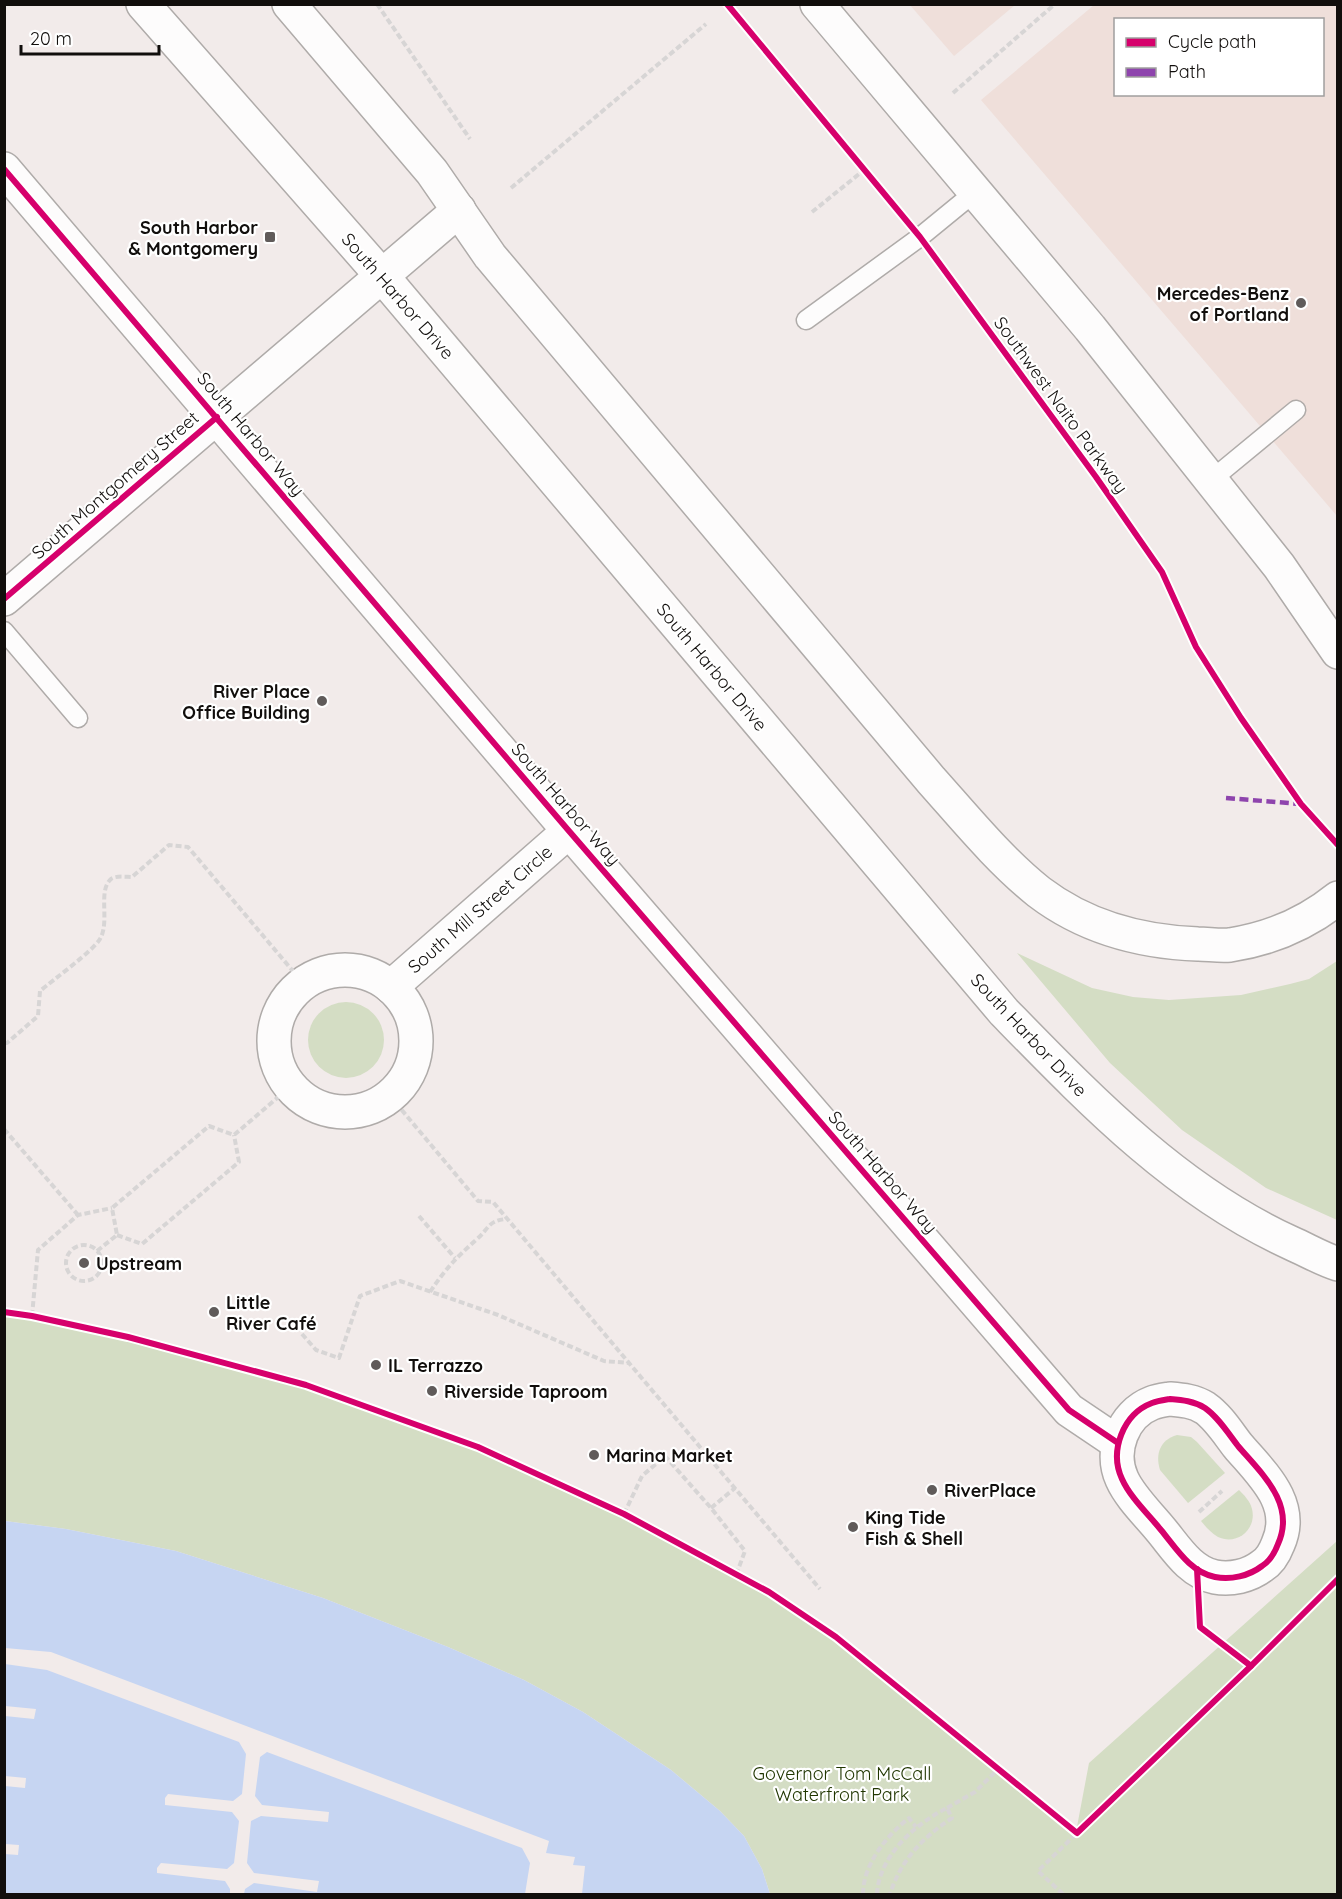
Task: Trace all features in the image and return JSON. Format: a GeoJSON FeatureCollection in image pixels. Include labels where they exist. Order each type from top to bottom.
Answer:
{"type":"FeatureCollection","features":[{"type":"Feature","properties":{"kind":"main road","name":"South Harbor Drive"},"geometry":{"type":"LineString","coordinates":[[143,4],[382,276],[1011,1020],[1083,1093],[1148,1152],[1200,1192],[1266,1232],[1338,1264]]}},
{"type":"Feature","properties":{"kind":"main road"},"geometry":{"type":"LineString","coordinates":[[289,4],[432,172],[490,256],[931,780],[975,829],[1039,891],[1070,912],[1110,929],[1150,940],[1229,945],[1284,931],[1324,909],[1338,898]]}},
{"type":"Feature","properties":{"kind":"main road"},"geometry":{"type":"LineString","coordinates":[[817,4],[1090,328],[1279,567],[1338,652]]}},
{"type":"Feature","properties":{"kind":"main road","name":"South Harbor Way"},"geometry":{"type":"LineString","coordinates":[[4,169],[569,831],[1069,1410],[1118,1443]]}},
{"type":"Feature","properties":{"kind":"main road","name":"South Montgomery Street"},"geometry":{"type":"LineString","coordinates":[[4,599],[459,210]]}},
{"type":"Feature","properties":{"kind":"main road","name":"South Mill Street Circle"},"geometry":{"type":"LineString","coordinates":[[391,987],[569,831]]}},
{"type":"Feature","properties":{"kind":"main road","name":"South Mill Street Circle"},"geometry":{"type":"LineString","coordinates":[[348,970],[371,975],[391,987],[407,1006],[415,1029],[415,1054],[406,1077],[390,1096],[366,1110],[338,1113],[312,1105],[290,1087],[276,1062],[274,1032],[283,1005],[303,983],[324,973],[348,970]]}},
{"type":"Feature","properties":{"kind":"main road"},"geometry":{"type":"LineString","coordinates":[[1170,1399],[1188,1401],[1205,1408],[1272,1486],[1281,1501],[1284,1518],[1282,1536],[1275,1552],[1263,1566],[1248,1574],[1231,1578],[1213,1577],[1197,1569],[1184,1558],[1122,1479],[1117,1462],[1118,1443],[1124,1426],[1136,1412],[1152,1403],[1170,1399]]}},
{"type":"Feature","properties":{"kind":"lane"},"geometry":{"type":"LineString","coordinates":[[806,320],[920,237],[975,192]]}},
{"type":"Feature","properties":{"kind":"lane"},"geometry":{"type":"LineString","coordinates":[[1210,481],[1296,410]]}},
{"type":"Feature","properties":{"kind":"lane"},"geometry":{"type":"LineString","coordinates":[[4,631],[78,717]]}},
{"type":"Feature","properties":{"kind":"path"},"geometry":{"type":"LineString","coordinates":[[377,4],[470,139]]}},
{"type":"Feature","properties":{"kind":"path"},"geometry":{"type":"LineString","coordinates":[[953,93],[1055,4]]}},
{"type":"Feature","properties":{"kind":"path"},"geometry":{"type":"LineString","coordinates":[[511,188],[706,24]]}},
{"type":"Feature","properties":{"kind":"path"},"geometry":{"type":"LineString","coordinates":[[856,160],[871,178]]}},
{"type":"Feature","properties":{"kind":"path"},"geometry":{"type":"LineString","coordinates":[[812,212],[864,170]]}},
{"type":"Feature","properties":{"kind":"path"},"geometry":{"type":"LineString","coordinates":[[4,1043],[7,1043],[38,1016],[40,991],[99,941],[105,928],[105,889],[110,880],[115,877],[132,877],[169,845],[188,847],[303,983]]}},
{"type":"Feature","properties":{"kind":"path"},"geometry":{"type":"LineString","coordinates":[[234,1135],[290,1087]]}},
{"type":"Feature","properties":{"kind":"path"},"geometry":{"type":"LineString","coordinates":[[390,1096],[478,1201],[493,1202],[820,1589]]}},
{"type":"Feature","properties":{"kind":"path"},"geometry":{"type":"LineString","coordinates":[[32,1316],[38,1250],[78,1215],[112,1208],[209,1126],[234,1135]]}},
{"type":"Feature","properties":{"kind":"path"},"geometry":{"type":"LineString","coordinates":[[4,1129],[78,1215]]}},
{"type":"Feature","properties":{"kind":"path"},"geometry":{"type":"LineString","coordinates":[[117,1235],[142,1244],[239,1162],[234,1135]]}},
{"type":"Feature","properties":{"kind":"path"},"geometry":{"type":"LineString","coordinates":[[112,1208],[117,1235]]}},
{"type":"Feature","properties":{"kind":"path"},"geometry":{"type":"LineString","coordinates":[[419,1216],[454,1258]]}},
{"type":"Feature","properties":{"kind":"path"},"geometry":{"type":"LineString","coordinates":[[430,1292],[454,1258],[480,1237],[486,1227],[495,1220],[506,1218]]}},
{"type":"Feature","properties":{"kind":"path"},"geometry":{"type":"LineString","coordinates":[[97,1251],[117,1235]]}},
{"type":"Feature","properties":{"kind":"path"},"geometry":{"type":"LineString","coordinates":[[78,1244],[93,1246],[97,1251],[102,1257],[101,1271],[90,1281],[76,1280],[66,1268],[67,1254],[78,1244]]}},
{"type":"Feature","properties":{"kind":"path"},"geometry":{"type":"LineString","coordinates":[[302,1334],[316,1350],[339,1358],[360,1296],[400,1281],[498,1315],[604,1361],[629,1363]]}},
{"type":"Feature","properties":{"kind":"path"},"geometry":{"type":"LineString","coordinates":[[624,1514],[642,1476],[665,1456],[745,1551],[736,1575]]}},
{"type":"Feature","properties":{"kind":"path"},"geometry":{"type":"LineString","coordinates":[[711,1508],[735,1488]]}},
{"type":"Feature","properties":{"kind":"path"},"geometry":{"type":"LineString","coordinates":[[877,1894],[883,1872],[896,1850],[916,1827],[975,1792],[999,1768]]}},
{"type":"Feature","properties":{"kind":"path"},"geometry":{"type":"LineString","coordinates":[[890,1894],[895,1878],[916,1846],[952,1818],[946,1808]]}},
{"type":"Feature","properties":{"kind":"path"},"geometry":{"type":"LineString","coordinates":[[863,1894],[870,1866],[884,1841],[909,1818],[916,1827]]}},
{"type":"Feature","properties":{"kind":"path"},"geometry":{"type":"LineString","coordinates":[[1062,1894],[1038,1871],[1077,1833]]}},
{"type":"Feature","properties":{"kind":"shaded area"},"geometry":{"type":"Polygon","coordinates":[[[910,5],[1015,5],[954,56],[910,5]]]}},
{"type":"Feature","properties":{"kind":"shaded area"},"geometry":{"type":"Polygon","coordinates":[[[1094,5],[1337,5],[1337,516],[981,100],[1094,5]]]}},
{"type":"Feature","properties":{"kind":"green space"},"geometry":{"type":"Polygon","coordinates":[[[1017,953],[1092,988],[1133,997],[1169,1000],[1241,995],[1290,984],[1309,979],[1337,961],[1337,1220],[1266,1188],[1182,1130],[1110,1063],[1017,953]]]}},
{"type":"Feature","properties":{"kind":"green space"},"geometry":{"type":"Polygon","coordinates":[[[339,1002],[353,1002],[367,1008],[378,1019],[384,1033],[381,1055],[373,1067],[353,1078],[339,1078],[325,1072],[314,1061],[308,1047],[308,1033],[314,1019],[325,1008],[339,1002]]]}},
{"type":"Feature","properties":{"kind":"green space","name":"Governor Tom McCall Waterfront Park"},"geometry":{"type":"Polygon","coordinates":[[[5,1312],[128,1337],[306,1385],[478,1447],[624,1514],[769,1592],[836,1637],[1076,1832],[1089,1763],[1337,1541],[1337,1894],[770,1894],[762,1869],[744,1836],[720,1811],[671,1770],[583,1712],[524,1680],[448,1647],[323,1598],[176,1551],[66,1529],[5,1521],[5,1312]]]}},
{"type":"Feature","properties":{"kind":"green space"},"geometry":{"type":"Polygon","coordinates":[[[1177,1435],[1191,1437],[1225,1473],[1188,1503],[1160,1470],[1158,1458],[1160,1448],[1166,1440],[1177,1435]]]}},
{"type":"Feature","properties":{"kind":"green space"},"geometry":{"type":"Polygon","coordinates":[[[1239,1490],[1251,1506],[1253,1516],[1251,1523],[1244,1534],[1238,1537],[1225,1539],[1218,1537],[1201,1521],[1239,1490]]]}},
{"type":"Feature","properties":{"kind":"water"},"geometry":{"type":"Polygon","coordinates":[[[5,1521],[66,1529],[176,1551],[323,1598],[448,1647],[524,1680],[583,1712],[671,1770],[720,1811],[744,1836],[762,1869],[770,1894],[5,1894],[5,1521]]]}},
{"type":"Feature","properties":{"kind":"pier"},"geometry":{"type":"Polygon","coordinates":[[[5,1648],[51,1652],[549,1841],[546,1853],[575,1857],[573,1865],[585,1866],[582,1894],[525,1894],[530,1863],[522,1848],[267,1752],[260,1757],[255,1796],[262,1805],[329,1812],[328,1822],[261,1816],[251,1821],[247,1863],[254,1873],[319,1881],[317,1892],[254,1883],[245,1889],[244,1894],[230,1894],[225,1881],[157,1873],[157,1868],[161,1863],[227,1869],[234,1863],[239,1821],[232,1812],[165,1805],[165,1798],[168,1794],[233,1801],[242,1794],[246,1754],[239,1742],[47,1670],[5,1664],[5,1648]]]}},
{"type":"Feature","properties":{"kind":"pier"},"geometry":{"type":"Polygon","coordinates":[[[5,1706],[36,1709],[34,1719],[5,1716],[5,1706]]]}},
{"type":"Feature","properties":{"kind":"pier"},"geometry":{"type":"Polygon","coordinates":[[[5,1776],[26,1778],[25,1788],[5,1786],[5,1776]]]}},
{"type":"Feature","properties":{"kind":"pier"},"geometry":{"type":"Polygon","coordinates":[[[5,1844],[19,1845],[18,1855],[5,1854],[5,1844]]]}},
{"type":"Feature","properties":{"kind":"marked path"},"geometry":{"type":"LineString","coordinates":[[1226,798],[1301,804]]}},
{"type":"Feature","properties":{"kind":"cycle path","name":"Southwest Naito Parkway"},"geometry":{"type":"LineString","coordinates":[[727,4],[920,237],[1096,477],[1162,572],[1196,647],[1241,718],[1301,804],[1338,845]]}},
{"type":"Feature","properties":{"kind":"cycle path"},"geometry":{"type":"LineString","coordinates":[[4,169],[569,831],[1069,1410],[1118,1443]]}},
{"type":"Feature","properties":{"kind":"cycle path"},"geometry":{"type":"LineString","coordinates":[[4,599],[217,417]]}},
{"type":"Feature","properties":{"kind":"cycle path"},"geometry":{"type":"LineString","coordinates":[[4,1312],[128,1337],[306,1385],[478,1447],[624,1514],[769,1592],[836,1637],[1077,1833],[1338,1579]]}},
{"type":"Feature","properties":{"kind":"cycle path"},"geometry":{"type":"LineString","coordinates":[[1170,1399],[1183,1400],[1205,1408],[1223,1426],[1274,1490],[1283,1516],[1277,1547],[1267,1562],[1251,1572],[1221,1578],[1198,1570],[1178,1551],[1125,1486],[1118,1468],[1117,1457],[1118,1446],[1126,1424],[1142,1408],[1154,1402],[1170,1399]]}},
{"type":"Feature","properties":{"kind":"cycle path"},"geometry":{"type":"LineString","coordinates":[[1197,1569],[1200,1627],[1251,1666]]}},
{"type":"Feature","properties":{"kind":"place","name":"South Harbor & Montgomery"},"geometry":{"type":"Point","coordinates":[270,237]}},
{"type":"Feature","properties":{"kind":"place","name":"Mercedes-Benz of Portland"},"geometry":{"type":"Point","coordinates":[1301,303]}},
{"type":"Feature","properties":{"kind":"place","name":"River Place Office Building"},"geometry":{"type":"Point","coordinates":[322,701]}},
{"type":"Feature","properties":{"kind":"place","name":"Upstream"},"geometry":{"type":"Point","coordinates":[84,1263]}},
{"type":"Feature","properties":{"kind":"place","name":"Little River Café"},"geometry":{"type":"Point","coordinates":[214,1312]}},
{"type":"Feature","properties":{"kind":"place","name":"IL Terrazzo"},"geometry":{"type":"Point","coordinates":[376,1365]}},
{"type":"Feature","properties":{"kind":"place","name":"Riverside Taproom"},"geometry":{"type":"Point","coordinates":[432,1391]}},
{"type":"Feature","properties":{"kind":"place","name":"Marina Market"},"geometry":{"type":"Point","coordinates":[594,1455]}},
{"type":"Feature","properties":{"kind":"place","name":"RiverPlace"},"geometry":{"type":"Point","coordinates":[932,1490]}},
{"type":"Feature","properties":{"kind":"place","name":"King Tide Fish & Shell"},"geometry":{"type":"Point","coordinates":[853,1527]}}]}
